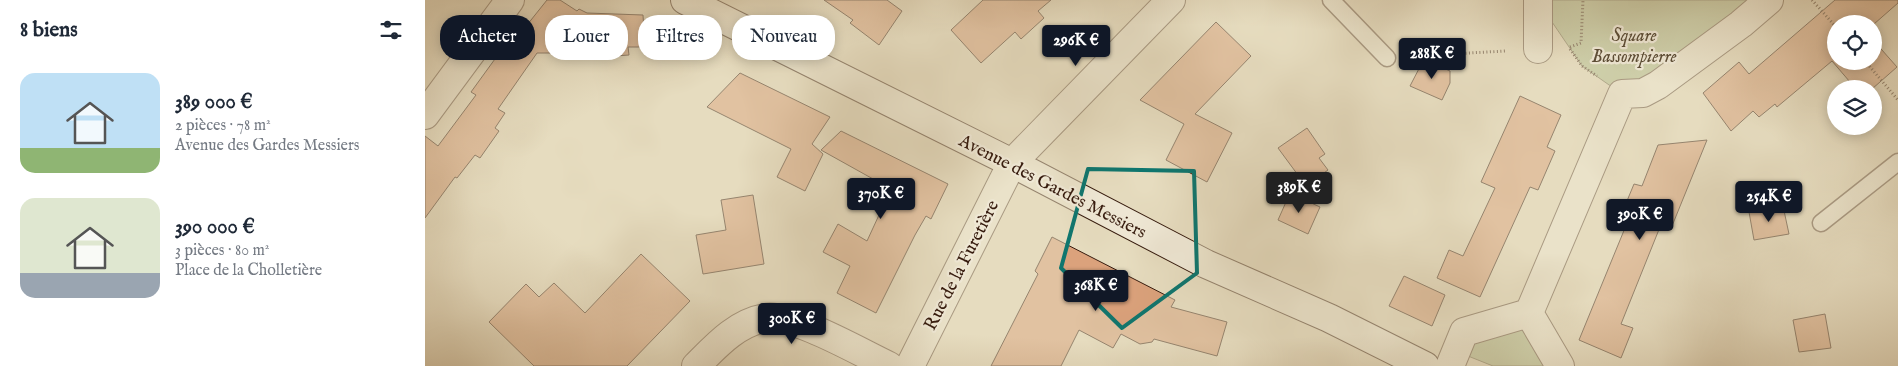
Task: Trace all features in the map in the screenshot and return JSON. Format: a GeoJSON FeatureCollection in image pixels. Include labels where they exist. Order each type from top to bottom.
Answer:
{"type":"FeatureCollection","features":[{"type":"Feature","properties":{"kind":"street"},"geometry":{"type":"LineString","coordinates":[[425,115],[510,0]]}},
{"type":"Feature","properties":{"kind":"street","name":"Avenue des Gardes Messiers"},"geometry":{"type":"LineString","coordinates":[[685,0],[1012,163],[1206,264],[1329,318],[1425,366]]}},
{"type":"Feature","properties":{"kind":"street","name":"Rue de la Furetière"},"geometry":{"type":"LineString","coordinates":[[910,366],[1012,163],[1171,0]]}},
{"type":"Feature","properties":{"kind":"street"},"geometry":{"type":"LineString","coordinates":[[1538,0],[1538,49]]}},
{"type":"Feature","properties":{"kind":"street"},"geometry":{"type":"LineString","coordinates":[[1529,314],[1622,94],[1643,93],[1658,85],[1741,24],[1769,0]]}},
{"type":"Feature","properties":{"kind":"street"},"geometry":{"type":"LineString","coordinates":[[1450,366],[1464,332],[1529,314]]}},
{"type":"Feature","properties":{"kind":"street"},"geometry":{"type":"LineString","coordinates":[[1529,314],[1560,366]]}},
{"type":"Feature","properties":{"kind":"street"},"geometry":{"type":"LineString","coordinates":[[696,366],[733,331],[763,318],[779,317],[815,331],[889,366]]}},
{"type":"Feature","properties":{"kind":"lane"},"geometry":{"type":"LineString","coordinates":[[1331,0],[1387,58]]}},
{"type":"Feature","properties":{"kind":"lane"},"geometry":{"type":"LineString","coordinates":[[1821,223],[1898,162]]}},
{"type":"Feature","properties":{"kind":"path"},"geometry":{"type":"LineString","coordinates":[[1583,0],[1581,43],[1569,47],[1582,66],[1622,94]]}},
{"type":"Feature","properties":{"kind":"path"},"geometry":{"type":"LineString","coordinates":[[1812,0],[1827,17]]}},
{"type":"Feature","properties":{"kind":"path"},"geometry":{"type":"LineString","coordinates":[[1387,58],[1538,49]]}},
{"type":"Feature","properties":{"kind":"path"},"geometry":{"type":"LineString","coordinates":[[1873,70],[1898,100]]}},
{"type":"Feature","properties":{"kind":"highlighted area"},"geometry":{"type":"Polygon","coordinates":[[[1088,169],[1194,171],[1197,273],[1122,328],[1061,268],[1088,169]]]}},
{"type":"Feature","properties":{"kind":"green space","name":"Square Bassompierre"},"geometry":{"type":"Polygon","coordinates":[[[1550,0],[1769,0],[1622,94],[1582,66],[1550,19],[1550,0]]]}},
{"type":"Feature","properties":{"kind":"green space"},"geometry":{"type":"Polygon","coordinates":[[[1513,323],[1529,330],[1551,366],[1493,366],[1468,356],[1476,337],[1513,323]]]}},
{"type":"Feature","properties":{"kind":"building"},"geometry":{"type":"Polygon","coordinates":[[[547,0],[560,0],[577,11],[579,9],[587,13],[643,15],[638,15],[638,47],[628,47],[628,15],[545,15],[545,53],[537,53],[535,56],[535,15],[547,0]]]}},
{"type":"Feature","properties":{"kind":"building"},"geometry":{"type":"Polygon","coordinates":[[[824,0],[887,0],[902,11],[879,45],[850,23],[853,20],[824,0]]]}},
{"type":"Feature","properties":{"kind":"building"},"geometry":{"type":"Polygon","coordinates":[[[983,0],[1051,0],[1038,11],[1044,18],[1021,39],[1015,32],[981,63],[951,30],[983,0]]]}},
{"type":"Feature","properties":{"kind":"building"},"geometry":{"type":"Polygon","coordinates":[[[1835,0],[1898,0],[1898,3],[1882,17],[1882,15],[1827,15],[1827,65],[1777,107],[1775,104],[1759,117],[1753,111],[1731,131],[1703,93],[1739,62],[1749,74],[1835,0]]]}},
{"type":"Feature","properties":{"kind":"building"},"geometry":{"type":"Polygon","coordinates":[[[1216,22],[1251,56],[1195,114],[1232,133],[1207,182],[1166,160],[1184,124],[1140,100],[1216,22]]]}},
{"type":"Feature","properties":{"kind":"building"},"geometry":{"type":"Polygon","coordinates":[[[1882,50],[1897,67],[1882,80],[1848,80],[1840,70],[1882,70],[1882,50]]]}},
{"type":"Feature","properties":{"kind":"building"},"geometry":{"type":"Polygon","coordinates":[[[1424,59],[1450,71],[1450,83],[1442,100],[1410,86],[1424,59]]]}},
{"type":"Feature","properties":{"kind":"building"},"geometry":{"type":"Polygon","coordinates":[[[494,60],[532,60],[498,109],[505,113],[495,128],[499,131],[480,158],[475,155],[457,178],[455,177],[425,218],[425,136],[438,146],[476,95],[471,92],[494,60]]]}},
{"type":"Feature","properties":{"kind":"building"},"geometry":{"type":"Polygon","coordinates":[[[740,73],[830,117],[812,144],[823,154],[805,191],[777,177],[791,149],[707,107],[740,73]]]}},
{"type":"Feature","properties":{"kind":"building"},"geometry":{"type":"Polygon","coordinates":[[[1520,96],[1561,115],[1547,147],[1555,151],[1538,190],[1530,187],[1480,297],[1437,278],[1449,250],[1463,256],[1495,188],[1481,182],[1520,96]]]}},
{"type":"Feature","properties":{"kind":"building"},"geometry":{"type":"Polygon","coordinates":[[[1307,128],[1325,154],[1319,158],[1328,170],[1306,186],[1278,148],[1307,128]]]}},
{"type":"Feature","properties":{"kind":"building"},"geometry":{"type":"Polygon","coordinates":[[[841,131],[948,184],[931,219],[926,216],[915,235],[876,313],[837,293],[850,266],[823,252],[838,224],[867,241],[891,189],[821,150],[841,131]]]}},
{"type":"Feature","properties":{"kind":"building"},"geometry":{"type":"Polygon","coordinates":[[[1707,140],[1672,226],[1662,222],[1621,324],[1633,328],[1621,358],[1579,340],[1625,228],[1617,225],[1634,184],[1642,186],[1658,145],[1707,140]]]}},
{"type":"Feature","properties":{"kind":"building"},"geometry":{"type":"Polygon","coordinates":[[[1290,193],[1320,207],[1308,234],[1278,220],[1290,193]]]}},
{"type":"Feature","properties":{"kind":"building"},"geometry":{"type":"Polygon","coordinates":[[[753,195],[764,264],[703,274],[696,235],[726,230],[721,200],[753,195]]]}},
{"type":"Feature","properties":{"kind":"building"},"geometry":{"type":"Polygon","coordinates":[[[1783,206],[1789,234],[1754,240],[1749,212],[1783,206]]]}},
{"type":"Feature","properties":{"kind":"building"},"geometry":{"type":"Polygon","coordinates":[[[1052,237],[1175,300],[1171,307],[1227,322],[1217,356],[1154,339],[1152,342],[1140,344],[1121,334],[1113,348],[1079,330],[1061,366],[991,366],[1038,274],[1035,271],[1052,237]]]}},
{"type":"Feature","properties":{"kind":"building"},"geometry":{"type":"Polygon","coordinates":[[[641,254],[690,301],[627,366],[534,366],[489,322],[526,284],[539,297],[554,283],[585,313],[641,254]]]}},
{"type":"Feature","properties":{"kind":"building"},"geometry":{"type":"Polygon","coordinates":[[[1404,276],[1445,295],[1432,326],[1389,306],[1404,276]]]}},
{"type":"Feature","properties":{"kind":"building"},"geometry":{"type":"Polygon","coordinates":[[[1825,314],[1831,348],[1799,352],[1793,320],[1825,314]]]}}]}
